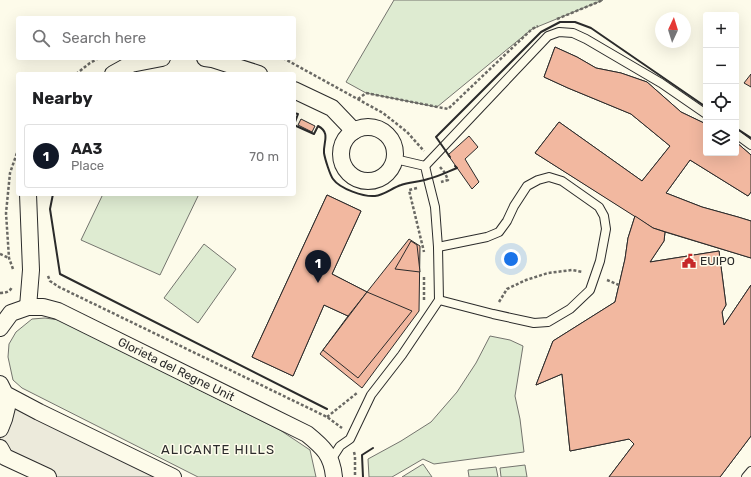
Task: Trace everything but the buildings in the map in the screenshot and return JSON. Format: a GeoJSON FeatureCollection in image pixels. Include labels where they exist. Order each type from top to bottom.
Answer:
{"type":"FeatureCollection","features":[{"type":"Feature","properties":{"kind":"street"},"geometry":{"type":"LineString","coordinates":[[117,72],[131,64],[152,60]]}},
{"type":"Feature","properties":{"kind":"street"},"geometry":{"type":"LineString","coordinates":[[215,60],[253,72]]}},
{"type":"Feature","properties":{"kind":"street"},"geometry":{"type":"LineString","coordinates":[[296,91],[332,108],[354,131]]}},
{"type":"Feature","properties":{"kind":"street"},"geometry":{"type":"LineString","coordinates":[[366,127],[378,129],[388,136],[394,147],[395,160],[388,173],[374,180],[359,180],[347,171],[341,157],[343,142],[354,131],[366,127]]}},
{"type":"Feature","properties":{"kind":"street"},"geometry":{"type":"LineString","coordinates":[[28,196],[31,270],[28,307]]}},
{"type":"Feature","properties":{"kind":"street","name":"Glorieta del Regne Unit"},"geometry":{"type":"LineString","coordinates":[[0,328],[6,313],[28,307],[43,307],[58,311],[307,434],[321,446],[331,460],[334,477]]}},
{"type":"Feature","properties":{"kind":"street"},"geometry":{"type":"LineString","coordinates":[[0,429],[7,407],[2,389]]}},
{"type":"Feature","properties":{"kind":"street"},"geometry":{"type":"LineString","coordinates":[[2,389],[39,412],[173,477]]}},
{"type":"Feature","properties":{"kind":"street"},"geometry":{"type":"LineString","coordinates":[[0,448],[5,457],[48,477]]}},
{"type":"Feature","properties":{"kind":"lane"},"geometry":{"type":"LineString","coordinates":[[425,166],[548,36],[559,32],[572,33],[586,40],[661,83],[703,112]]}},
{"type":"Feature","properties":{"kind":"lane"},"geometry":{"type":"LineString","coordinates":[[739,136],[751,145]]}},
{"type":"Feature","properties":{"kind":"lane"},"geometry":{"type":"LineString","coordinates":[[395,160],[425,166]]}},
{"type":"Feature","properties":{"kind":"lane"},"geometry":{"type":"LineString","coordinates":[[331,460],[340,446],[350,439],[371,395],[402,355],[439,300],[438,247],[435,207],[425,166]]}},
{"type":"Feature","properties":{"kind":"lane"},"geometry":{"type":"LineString","coordinates":[[438,247],[487,237],[499,232],[527,186],[538,180],[549,177],[562,181],[599,207],[604,216],[606,229],[600,261],[590,290],[570,309],[548,322],[534,323],[439,300]]}},
{"type":"Feature","properties":{"kind":"lane"},"geometry":{"type":"LineString","coordinates":[[746,477],[751,471]]}},
{"type":"Feature","properties":{"kind":"path"},"geometry":{"type":"LineString","coordinates":[[553,20],[603,0]]}},
{"type":"Feature","properties":{"kind":"path"},"geometry":{"type":"LineString","coordinates":[[358,99],[366,93],[448,109],[532,29],[539,26]]}},
{"type":"Feature","properties":{"kind":"path"},"geometry":{"type":"LineString","coordinates":[[79,72],[95,60]]}},
{"type":"Feature","properties":{"kind":"path"},"geometry":{"type":"LineString","coordinates":[[287,60],[383,113],[407,132],[445,173],[448,180],[409,190],[424,252]]}},
{"type":"Feature","properties":{"kind":"path"},"geometry":{"type":"LineString","coordinates":[[16,156],[10,173],[6,213],[9,258],[14,272],[46,268],[50,281],[59,287],[327,416],[342,427],[350,439],[355,456],[355,477]]}},
{"type":"Feature","properties":{"kind":"path"},"geometry":{"type":"LineString","coordinates":[[0,254],[9,258]]}},
{"type":"Feature","properties":{"kind":"path"},"geometry":{"type":"LineString","coordinates":[[424,268],[424,307]]}},
{"type":"Feature","properties":{"kind":"path"},"geometry":{"type":"LineString","coordinates":[[493,314],[507,289],[526,280],[548,273],[572,270],[584,272],[619,285]]}},
{"type":"Feature","properties":{"kind":"path"},"geometry":{"type":"LineString","coordinates":[[0,293],[10,290],[13,286]]}},
{"type":"Feature","properties":{"kind":"path"},"geometry":{"type":"LineString","coordinates":[[327,416],[363,389]]}},
{"type":"Feature","properties":{"kind":"green space"},"geometry":{"type":"Polygon","coordinates":[[[394,0],[603,0],[532,29],[437,107],[366,93],[346,82],[394,0]]]}},
{"type":"Feature","properties":{"kind":"green space"},"geometry":{"type":"Polygon","coordinates":[[[102,196],[198,196],[160,275],[81,240],[102,196]]]}},
{"type":"Feature","properties":{"kind":"green space"},"geometry":{"type":"Polygon","coordinates":[[[204,244],[236,269],[198,323],[164,298],[204,244]]]}},
{"type":"Feature","properties":{"kind":"green space"},"geometry":{"type":"Polygon","coordinates":[[[45,318],[59,320],[280,430],[310,450],[316,477],[198,477],[22,388],[13,380],[8,357],[9,344],[16,332],[32,319],[45,318]]]}},
{"type":"Feature","properties":{"kind":"green space"},"geometry":{"type":"Polygon","coordinates":[[[490,336],[510,340],[523,346],[515,396],[520,419],[524,452],[434,464],[423,459],[392,477],[369,477],[368,459],[431,422],[457,392],[476,363],[490,336]]]}},
{"type":"Feature","properties":{"kind":"green space"},"geometry":{"type":"Polygon","coordinates":[[[423,464],[432,477],[402,477],[423,464]]]}},
{"type":"Feature","properties":{"kind":"green space"},"geometry":{"type":"Polygon","coordinates":[[[525,465],[527,477],[501,477],[500,468],[525,465]]]}},
{"type":"Feature","properties":{"kind":"green space"},"geometry":{"type":"Polygon","coordinates":[[[496,467],[498,477],[469,477],[468,470],[496,467]]]}},
{"type":"Feature","properties":{"kind":"shaded area"},"geometry":{"type":"Polygon","coordinates":[[[5,394],[174,477],[48,477],[0,448],[0,428],[5,394]]]}},
{"type":"Feature","properties":{"kind":"wall"},"geometry":{"type":"LineString","coordinates":[[450,157],[436,137],[541,32],[560,22],[575,22],[591,28],[703,105]]}},
{"type":"Feature","properties":{"kind":"wall"},"geometry":{"type":"LineString","coordinates":[[296,114],[298,114],[296,120]]}},
{"type":"Feature","properties":{"kind":"wall"},"geometry":{"type":"LineString","coordinates":[[296,126],[314,134],[318,126],[322,129],[326,138],[324,153],[333,179],[336,183],[346,189],[359,194],[375,196],[407,183],[439,176],[457,168],[455,166]]}},
{"type":"Feature","properties":{"kind":"wall"},"geometry":{"type":"LineString","coordinates":[[739,130],[751,138]]}},
{"type":"Feature","properties":{"kind":"wall"},"geometry":{"type":"LineString","coordinates":[[53,196],[50,209],[60,274],[327,409]]}},
{"type":"Feature","properties":{"kind":"wall"},"geometry":{"type":"LineString","coordinates":[[363,477],[362,455],[373,448]]}},
{"type":"Feature","properties":{"kind":"place","name":"EUIPO"},"geometry":{"type":"Point","coordinates":[689,261]}},
{"type":"Feature","properties":{"kind":"place","name":"AA3"},"geometry":{"type":"Point","coordinates":[318,283]}},
{"type":"Feature","properties":{"kind":"district","name":"ALICANTE HILLS"},"geometry":{"type":"Point","coordinates":[218,449]}}]}
